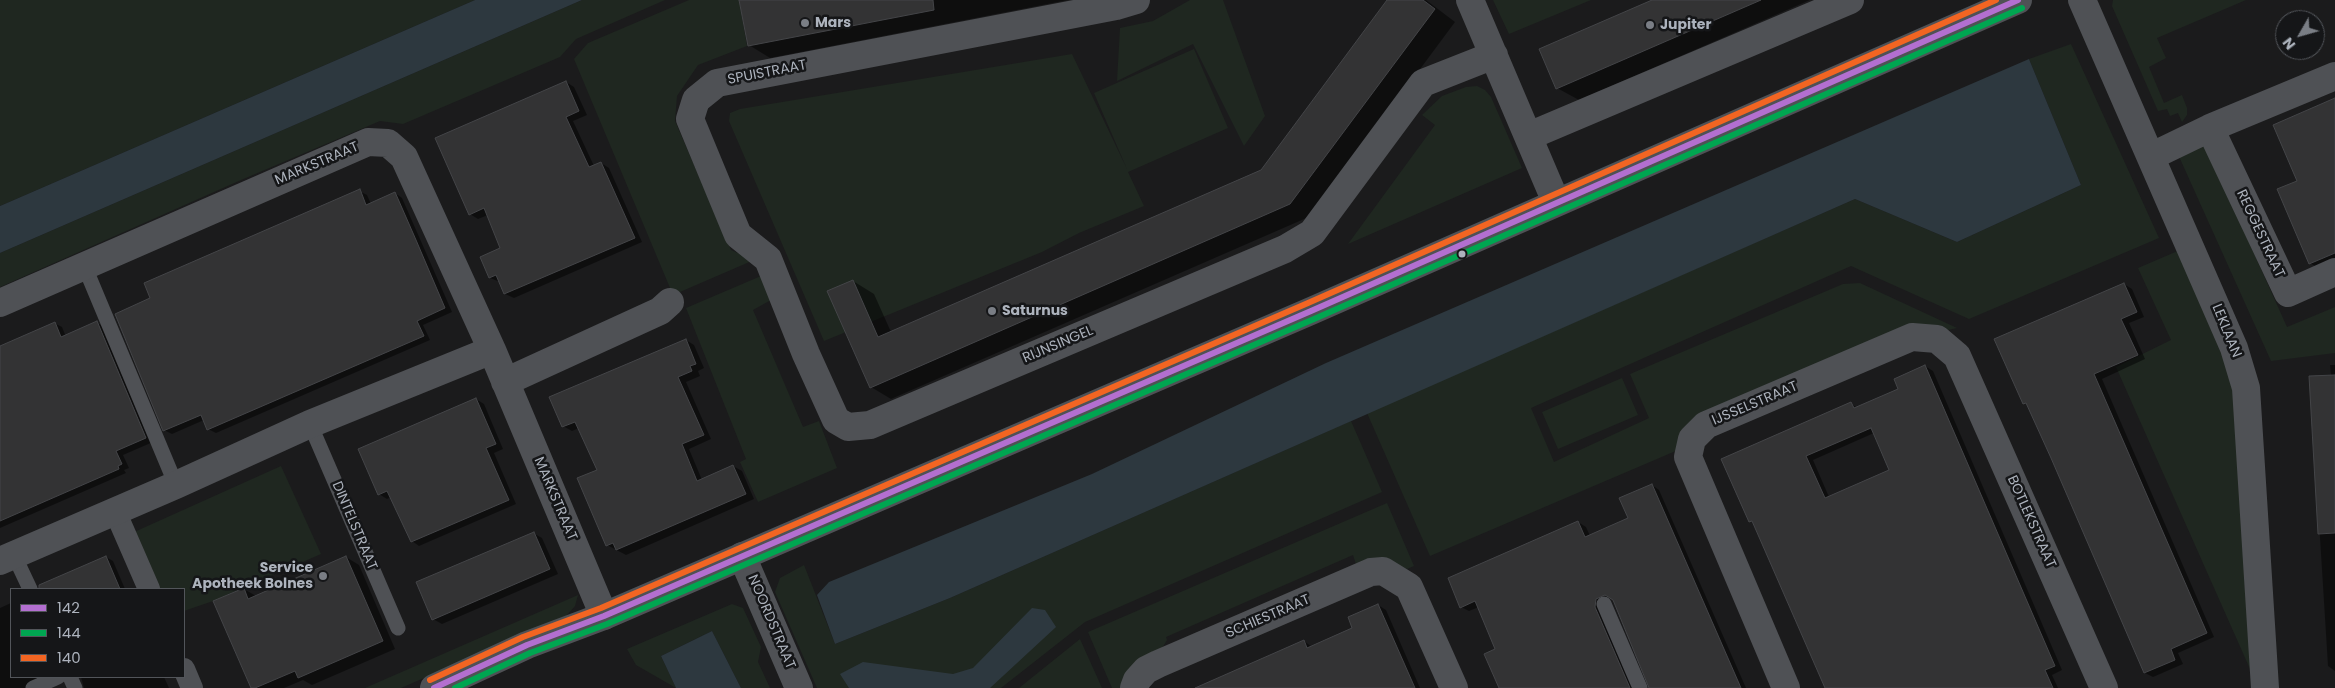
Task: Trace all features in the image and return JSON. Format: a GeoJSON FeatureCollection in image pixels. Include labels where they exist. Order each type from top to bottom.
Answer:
{"type":"FeatureCollection","features":[{"type":"Feature","properties":{"kind":"street","name":"SPUISTRAAT"},"geometry":{"type":"LineString","coordinates":[[836,420],[806,354],[768,259],[738,235],[690,119],[696,100],[717,83],[1116,6],[1136,0]]}},
{"type":"Feature","properties":{"kind":"street"},"geometry":{"type":"LineString","coordinates":[[1470,0],[1556,202]]}},
{"type":"Feature","properties":{"kind":"street"},"geometry":{"type":"LineString","coordinates":[[1529,136],[1850,0]]}},
{"type":"Feature","properties":{"kind":"street"},"geometry":{"type":"LineString","coordinates":[[434,688],[527,645],[604,616],[2018,0]]}},
{"type":"Feature","properties":{"kind":"street","name":"LEKLAAN"},"geometry":{"type":"LineString","coordinates":[[2082,0],[2152,156],[2234,348],[2246,388],[2264,688]]}},
{"type":"Feature","properties":{"kind":"street","name":"RIJNSINGEL"},"geometry":{"type":"LineString","coordinates":[[836,420],[848,427],[870,425],[1284,249],[1312,233],[1423,83],[1494,55]]}},
{"type":"Feature","properties":{"kind":"street"},"geometry":{"type":"LineString","coordinates":[[2152,156],[2210,128],[2335,76]]}},
{"type":"Feature","properties":{"kind":"street","name":"REGGESTRAAT"},"geometry":{"type":"LineString","coordinates":[[2210,128],[2288,294],[2335,272]]}},
{"type":"Feature","properties":{"kind":"street","name":"MARKSTRAAT"},"geometry":{"type":"LineString","coordinates":[[0,302],[368,142],[388,143],[404,157],[492,350],[604,616]]}},
{"type":"Feature","properties":{"kind":"street"},"geometry":{"type":"LineString","coordinates":[[505,382],[660,311],[670,302]]}},
{"type":"Feature","properties":{"kind":"street","name":"IJSSELSTRAAT"},"geometry":{"type":"LineString","coordinates":[[1786,688],[1688,457],[1692,439],[1706,425],[1912,337],[1937,339],[1958,356]]}},
{"type":"Feature","properties":{"kind":"street"},"geometry":{"type":"LineString","coordinates":[[7,558],[176,485],[310,424],[492,350]]}},
{"type":"Feature","properties":{"kind":"street","name":"BOTLEKSTRAAT"},"geometry":{"type":"LineString","coordinates":[[1958,356],[2104,688]]}},
{"type":"Feature","properties":{"kind":"street"},"geometry":{"type":"LineString","coordinates":[[115,511],[149,588]]}},
{"type":"Feature","properties":{"kind":"street","name":"NOORDSTRAAT"},"geometry":{"type":"LineString","coordinates":[[742,556],[800,688]]}},
{"type":"Feature","properties":{"kind":"street","name":"SCHIESTRAAT"},"geometry":{"type":"LineString","coordinates":[[1134,688],[1137,680],[1146,670],[1158,664],[1370,572],[1382,571],[1409,587],[1454,688]]}},
{"type":"Feature","properties":{"kind":"street"},"geometry":{"type":"LineString","coordinates":[[185,671],[192,688]]}},
{"type":"Feature","properties":{"kind":"lane"},"geometry":{"type":"LineString","coordinates":[[84,265],[176,485]]}},
{"type":"Feature","properties":{"kind":"lane","name":"DINTELSTRAAT"},"geometry":{"type":"LineString","coordinates":[[310,424],[398,628]]}},
{"type":"Feature","properties":{"kind":"lane"},"geometry":{"type":"LineString","coordinates":[[7,558],[29,588]]}},
{"type":"Feature","properties":{"kind":"lane"},"geometry":{"type":"LineString","coordinates":[[1604,604],[1640,688]]}},
{"type":"Feature","properties":{"kind":"lane"},"geometry":{"type":"LineString","coordinates":[[33,688],[56,678]]}},
{"type":"Feature","properties":{"kind":"shaded area"},"geometry":{"type":"Polygon","coordinates":[[[0,0],[475,0],[0,206],[0,0]]]}},
{"type":"Feature","properties":{"kind":"shaded area"},"geometry":{"type":"Polygon","coordinates":[[[475,0],[582,0],[0,253],[0,206],[475,0]]]}},
{"type":"Feature","properties":{"kind":"shaded area"},"geometry":{"type":"Polygon","coordinates":[[[582,0],[665,0],[576,39],[560,57],[403,124],[380,121],[241,180],[0,287],[0,253],[582,0]]]}},
{"type":"Feature","properties":{"kind":"shaded area"},"geometry":{"type":"Polygon","coordinates":[[[689,0],[739,0],[747,46],[698,65],[677,96],[675,121],[731,250],[754,260],[673,295],[574,59],[588,43],[689,0]]]}},
{"type":"Feature","properties":{"kind":"shaded area"},"geometry":{"type":"Polygon","coordinates":[[[1190,0],[1223,0],[1265,116],[1244,146],[1193,44],[1117,81],[1120,28],[1153,21],[1190,0]]]}},
{"type":"Feature","properties":{"kind":"shaded area"},"geometry":{"type":"Polygon","coordinates":[[[1493,0],[1591,0],[1509,34],[1493,0]]]}},
{"type":"Feature","properties":{"kind":"shaded area"},"geometry":{"type":"Polygon","coordinates":[[[2113,0],[2246,0],[2157,38],[2166,58],[2149,67],[2164,103],[2182,95],[2187,108],[2187,115],[2182,122],[2178,113],[2170,116],[2167,109],[2158,111],[2112,6],[2113,0]]]}},
{"type":"Feature","properties":{"kind":"shaded area"},"geometry":{"type":"Polygon","coordinates":[[[2071,44],[2159,238],[1969,319],[1851,266],[1531,408],[1554,462],[1649,418],[1630,374],[1843,284],[1860,283],[1957,328],[1944,331],[1678,450],[1430,556],[1367,413],[1855,199],[1957,242],[2081,185],[2029,59],[2071,44]]]}},
{"type":"Feature","properties":{"kind":"shaded area"},"geometry":{"type":"Polygon","coordinates":[[[1194,49],[1228,128],[1128,172],[1144,206],[1079,233],[1042,252],[824,341],[729,121],[730,113],[740,109],[1072,54],[1127,169],[1094,93],[1194,49]]]}},
{"type":"Feature","properties":{"kind":"shaded area"},"geometry":{"type":"Polygon","coordinates":[[[2029,59],[2081,185],[1957,242],[1855,199],[950,598],[835,644],[817,595],[829,582],[1092,474],[1326,363],[2029,59]]]}},
{"type":"Feature","properties":{"kind":"shaded area"},"geometry":{"type":"Polygon","coordinates":[[[1477,86],[1485,90],[1491,97],[1522,168],[1348,244],[1435,125],[1422,115],[1442,96],[1466,87],[1477,86]]]}},
{"type":"Feature","properties":{"kind":"shaded area"},"geometry":{"type":"Polygon","coordinates":[[[2204,142],[2287,327],[2335,307],[2335,353],[2271,361],[2177,152],[2204,142]]]}},
{"type":"Feature","properties":{"kind":"shaded area"},"geometry":{"type":"Polygon","coordinates":[[[2187,247],[2235,372],[2258,687],[2116,367],[2171,340],[2138,268],[2187,247]]]}},
{"type":"Feature","properties":{"kind":"shaded area"},"geometry":{"type":"Polygon","coordinates":[[[761,276],[771,300],[753,310],[803,427],[819,421],[837,468],[758,502],[740,462],[746,459],[686,308],[761,276]]]}},
{"type":"Feature","properties":{"kind":"shaded area"},"geometry":{"type":"Polygon","coordinates":[[[1622,378],[1638,415],[1558,449],[1542,412],[1622,378]]]}},
{"type":"Feature","properties":{"kind":"shaded area"},"geometry":{"type":"Polygon","coordinates":[[[1351,421],[1382,492],[1085,622],[1001,688],[817,688],[775,592],[780,578],[804,565],[835,644],[950,598],[1351,421]]]}},
{"type":"Feature","properties":{"kind":"shaded area"},"geometry":{"type":"Polygon","coordinates":[[[281,466],[321,554],[213,601],[185,611],[185,588],[156,588],[132,533],[281,466]]]}},
{"type":"Feature","properties":{"kind":"shaded area"},"geometry":{"type":"Polygon","coordinates":[[[1387,503],[1414,566],[1407,569],[1383,560],[1356,564],[1353,555],[1166,637],[1167,640],[1161,650],[1123,688],[1112,688],[1088,632],[1387,503]]]}},
{"type":"Feature","properties":{"kind":"shaded area"},"geometry":{"type":"Polygon","coordinates":[[[578,595],[575,606],[566,616],[401,688],[365,688],[578,595]]]}},
{"type":"Feature","properties":{"kind":"shaded area"},"geometry":{"type":"Polygon","coordinates":[[[732,604],[743,608],[761,647],[758,662],[770,688],[741,688],[712,631],[661,656],[676,688],[636,665],[627,649],[732,604]]]}},
{"type":"Feature","properties":{"kind":"shaded area"},"geometry":{"type":"Polygon","coordinates":[[[1032,608],[1045,610],[1056,627],[990,688],[849,688],[840,674],[863,662],[953,674],[973,668],[1032,608]]]}},
{"type":"Feature","properties":{"kind":"shaded area"},"geometry":{"type":"Polygon","coordinates":[[[712,631],[741,688],[676,688],[661,656],[712,631]]]}},
{"type":"Feature","properties":{"kind":"shaded area"},"geometry":{"type":"Polygon","coordinates":[[[1080,639],[1102,688],[1019,688],[1080,639]]]}},
{"type":"Feature","properties":{"kind":"building","name":"Mars"},"geometry":{"type":"Polygon","coordinates":[[[739,0],[933,0],[934,10],[748,46],[739,0]]]}},
{"type":"Feature","properties":{"kind":"building","name":"Saturnus"},"geometry":{"type":"Polygon","coordinates":[[[1387,0],[1423,0],[1435,9],[1290,204],[870,388],[827,291],[853,280],[878,337],[1261,170],[1387,0]]]}},
{"type":"Feature","properties":{"kind":"building","name":"Jupiter"},"geometry":{"type":"Polygon","coordinates":[[[1652,0],[1761,0],[1556,89],[1539,49],[1652,0]]]}},
{"type":"Feature","properties":{"kind":"building"},"geometry":{"type":"Polygon","coordinates":[[[566,81],[579,111],[566,117],[589,167],[601,162],[635,238],[504,294],[496,275],[489,278],[480,257],[500,248],[484,208],[469,215],[435,138],[566,81]]]}},
{"type":"Feature","properties":{"kind":"building"},"geometry":{"type":"Polygon","coordinates":[[[2335,98],[2335,253],[2309,264],[2277,189],[2297,181],[2273,125],[2335,98]]]}},
{"type":"Feature","properties":{"kind":"building"},"geometry":{"type":"Polygon","coordinates":[[[360,189],[366,205],[395,192],[416,240],[445,308],[417,321],[424,336],[207,430],[201,415],[163,431],[115,314],[150,298],[144,283],[360,189]]]}},
{"type":"Feature","properties":{"kind":"building"},"geometry":{"type":"Polygon","coordinates":[[[2124,283],[2137,312],[2121,319],[2138,355],[2094,374],[2207,633],[2171,649],[2175,660],[2144,673],[2051,458],[2026,403],[2023,404],[1994,339],[2124,283]]]}},
{"type":"Feature","properties":{"kind":"building"},"geometry":{"type":"Polygon","coordinates":[[[97,321],[146,438],[116,451],[122,464],[118,466],[119,469],[0,521],[0,346],[55,322],[61,337],[97,321]]]}},
{"type":"Feature","properties":{"kind":"building"},"geometry":{"type":"Polygon","coordinates":[[[686,339],[696,364],[690,366],[692,371],[678,377],[704,435],[682,444],[697,481],[733,465],[746,494],[616,550],[613,543],[606,546],[577,478],[597,470],[575,422],[562,427],[549,397],[686,339]]]}},
{"type":"Feature","properties":{"kind":"building"},"geometry":{"type":"Polygon","coordinates":[[[1925,365],[2055,666],[2045,670],[2053,688],[1825,688],[1752,521],[1749,522],[1721,459],[1851,402],[1854,408],[1898,389],[1894,379],[1925,365]],[[1871,428],[1806,456],[1825,498],[1889,470],[1871,428]]]}},
{"type":"Feature","properties":{"kind":"building"},"geometry":{"type":"Polygon","coordinates":[[[2335,375],[2335,533],[2318,534],[2309,376],[2335,375]]]}},
{"type":"Feature","properties":{"kind":"building"},"geometry":{"type":"Polygon","coordinates":[[[476,398],[496,444],[486,448],[509,500],[411,542],[387,491],[378,495],[358,449],[476,398]]]}},
{"type":"Feature","properties":{"kind":"building"},"geometry":{"type":"Polygon","coordinates":[[[1652,484],[1741,688],[1649,688],[1613,600],[1605,595],[1596,599],[1595,607],[1630,688],[1499,688],[1484,654],[1495,649],[1475,601],[1460,608],[1448,578],[1578,521],[1585,537],[1628,518],[1619,498],[1652,484]]]}},
{"type":"Feature","properties":{"kind":"building"},"geometry":{"type":"Polygon","coordinates":[[[534,532],[550,569],[432,620],[416,582],[534,532]]]}},
{"type":"Feature","properties":{"kind":"building"},"geometry":{"type":"Polygon","coordinates":[[[106,556],[120,588],[39,588],[39,585],[106,556]]]}},
{"type":"Feature","properties":{"kind":"building"},"geometry":{"type":"Polygon","coordinates":[[[346,556],[383,641],[298,678],[295,671],[251,688],[213,601],[244,588],[248,599],[346,556]]]}},
{"type":"Feature","properties":{"kind":"building"},"geometry":{"type":"Polygon","coordinates":[[[1378,604],[1415,688],[1195,688],[1304,640],[1307,648],[1352,628],[1348,617],[1378,604]]]}},
{"type":"Feature","properties":{"kind":"transit line","name":"140"},"geometry":{"type":"LineString","coordinates":[[430,680],[523,637],[601,608],[1308,303],[1996,0]]}},
{"type":"Feature","properties":{"kind":"transit line","name":"142"},"geometry":{"type":"LineString","coordinates":[[434,688],[527,645],[604,616],[1311,311],[2018,0]]}},
{"type":"Feature","properties":{"kind":"transit line","name":"144"},"geometry":{"type":"LineString","coordinates":[[455,688],[530,653],[607,624],[1314,319],[2022,8]]}},
{"type":"Feature","properties":{"kind":"place","name":"Mars"},"geometry":{"type":"Point","coordinates":[805,23]}},
{"type":"Feature","properties":{"kind":"place","name":"Jupiter"},"geometry":{"type":"Point","coordinates":[1650,25]}},
{"type":"Feature","properties":{"kind":"place","name":"Saturnus"},"geometry":{"type":"Point","coordinates":[992,311]}},
{"type":"Feature","properties":{"kind":"place","name":"Service Apotheek Bolnes"},"geometry":{"type":"Point","coordinates":[323,576]}}]}
